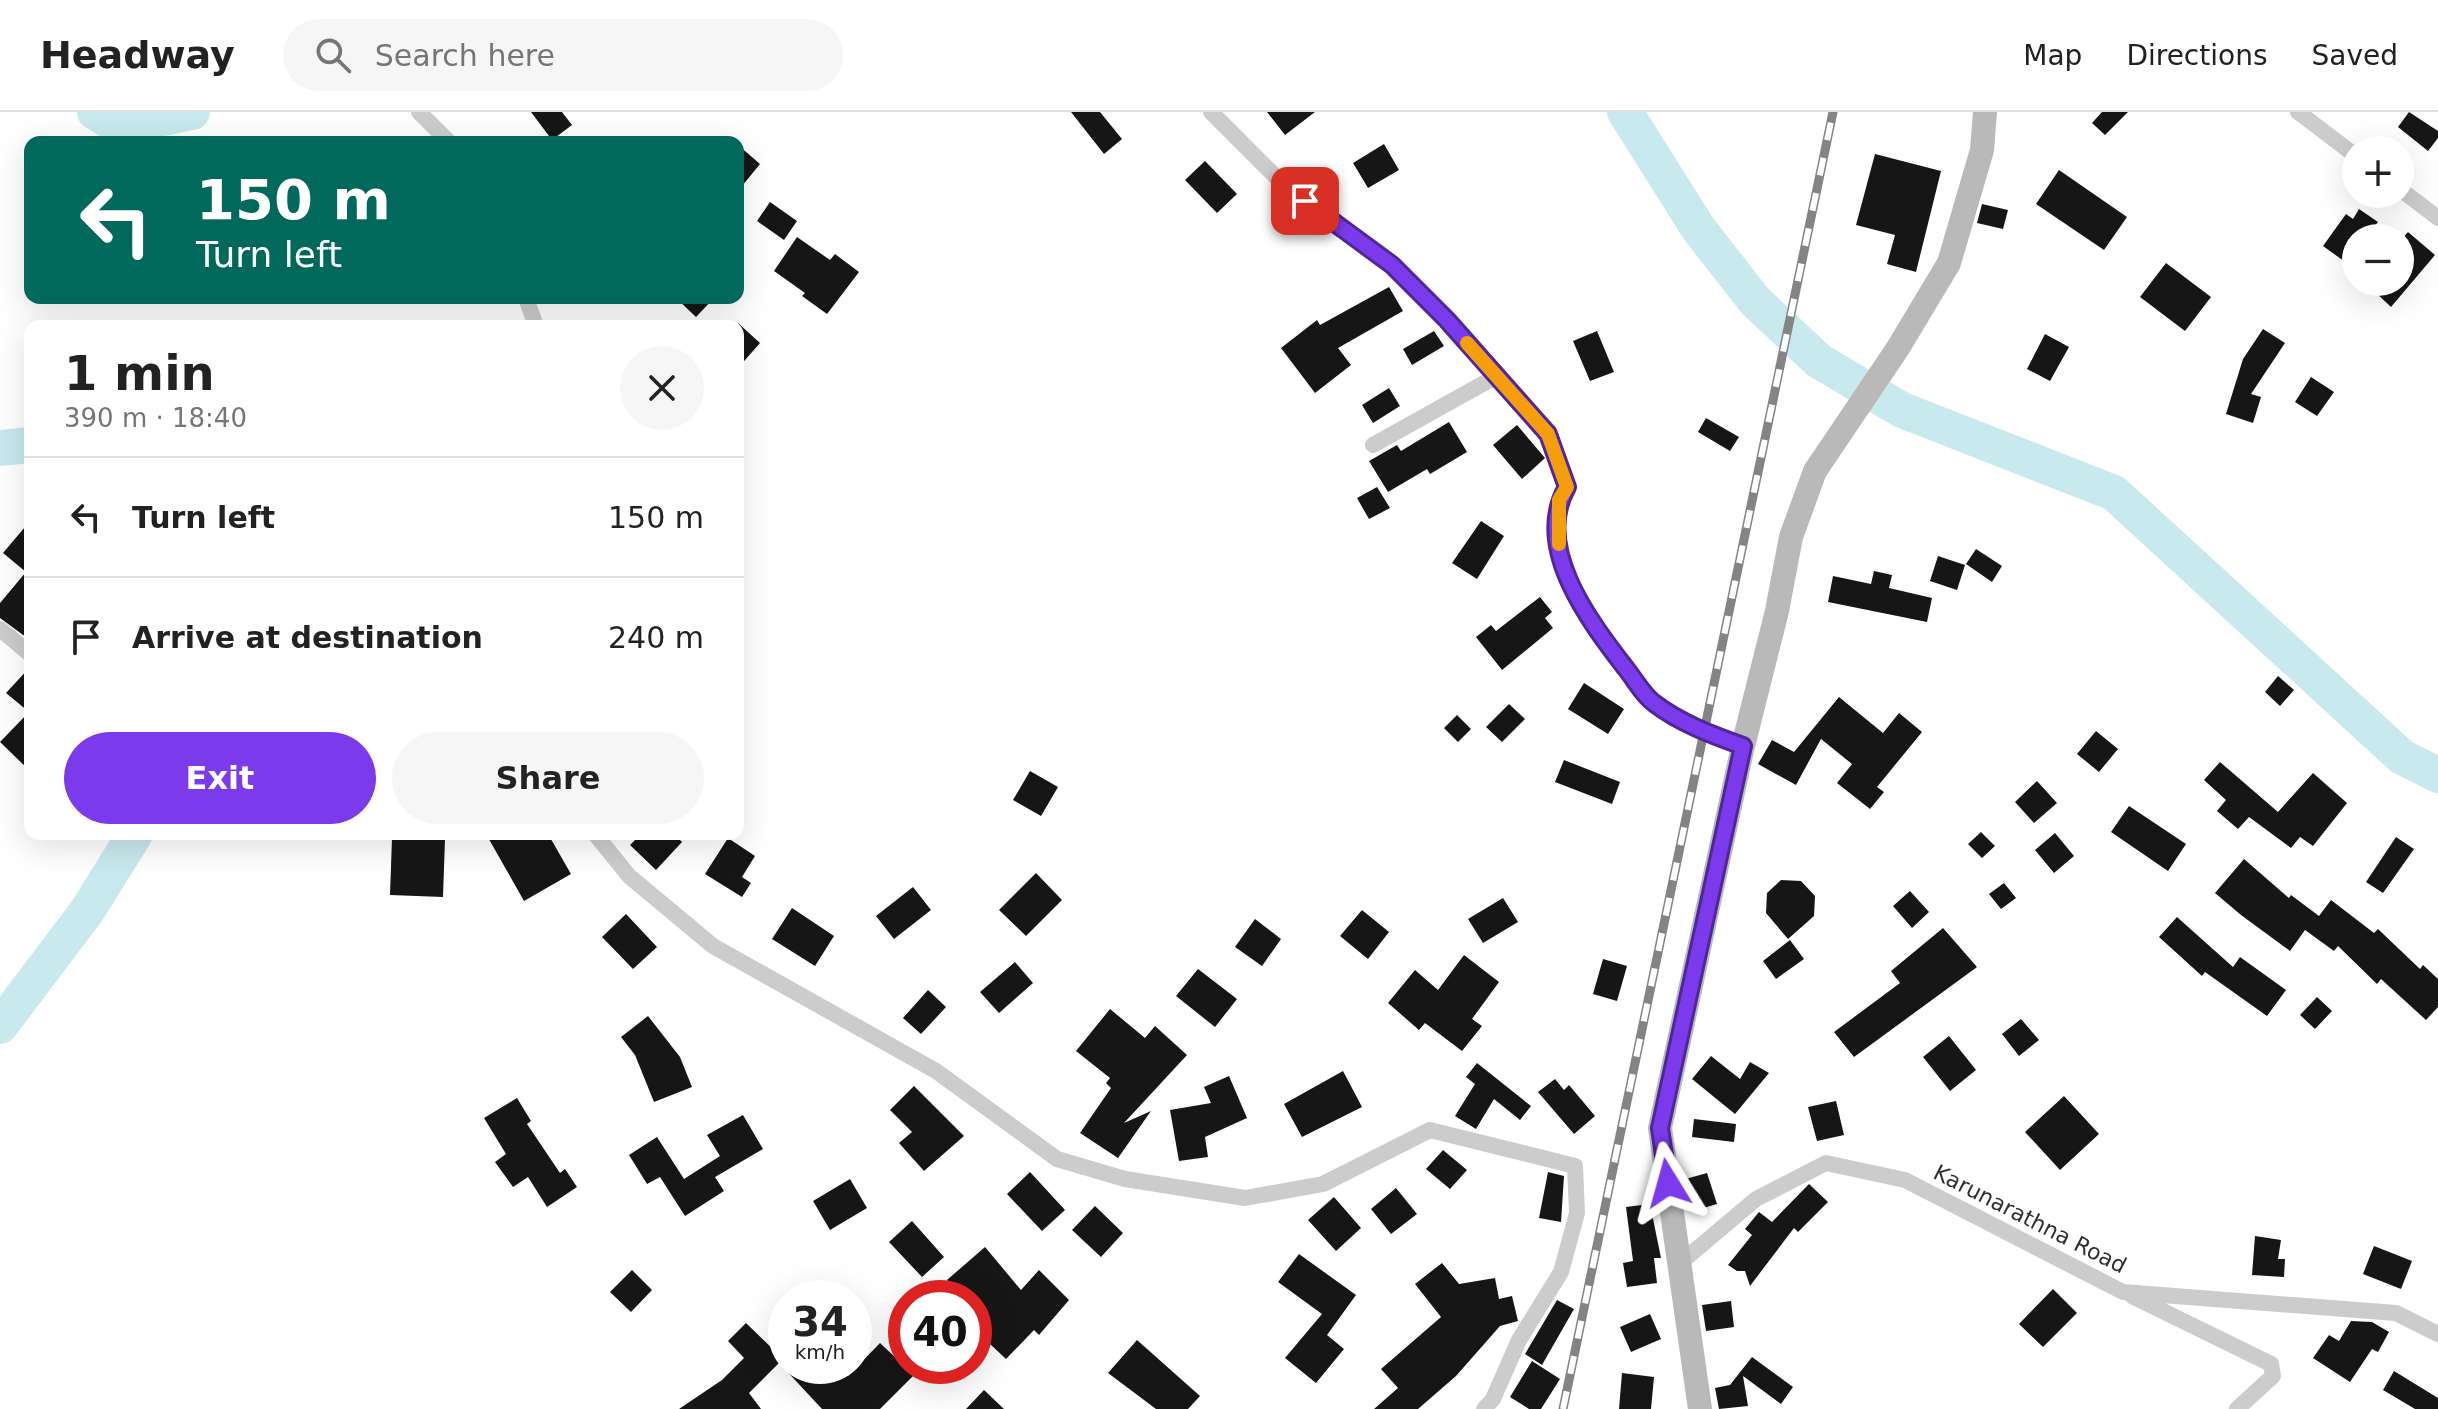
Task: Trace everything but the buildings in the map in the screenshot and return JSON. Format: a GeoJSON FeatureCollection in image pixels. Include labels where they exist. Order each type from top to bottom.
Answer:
{"type":"FeatureCollection","features":[{"type":"Feature","properties":{"kind":"street"},"geometry":{"type":"LineString","coordinates":[[419,112],[443,136]]}},
{"type":"Feature","properties":{"kind":"street"},"geometry":{"type":"LineString","coordinates":[[1211,112],[1284,185],[1392,265],[1447,320],[1548,434],[1567,487],[1559,500],[1556,533],[1565,574],[1606,643],[1652,702],[1704,732],[1743,746]]}},
{"type":"Feature","properties":{"kind":"street"},"geometry":{"type":"LineString","coordinates":[[1700,1409],[1660,1128],[1743,746],[1791,537],[1815,471],[1898,348],[1949,263],[1982,150],[1985,112]]}},
{"type":"Feature","properties":{"kind":"street"},"geometry":{"type":"LineString","coordinates":[[2298,112],[2342,145]]}},
{"type":"Feature","properties":{"kind":"street"},"geometry":{"type":"LineString","coordinates":[[2414,200],[2438,218]]}},
{"type":"Feature","properties":{"kind":"street"},"geometry":{"type":"LineString","coordinates":[[1373,445],[1495,377]]}},
{"type":"Feature","properties":{"kind":"street"},"geometry":{"type":"LineString","coordinates":[[0,629],[24,649]]}},
{"type":"Feature","properties":{"kind":"street"},"geometry":{"type":"LineString","coordinates":[[600,840],[629,876],[713,946],[936,1071],[1057,1159],[1125,1179],[1245,1198],[1323,1184],[1430,1130],[1575,1166],[1577,1213],[1561,1272],[1519,1340],[1493,1399],[1484,1409]]}},
{"type":"Feature","properties":{"kind":"street","name":"Karunarathna Road"},"geometry":{"type":"LineString","coordinates":[[1679,1264],[1756,1199],[1826,1163],[1905,1180],[2123,1292],[2396,1313],[2438,1334]]}},
{"type":"Feature","properties":{"kind":"street"},"geometry":{"type":"LineString","coordinates":[[2123,1292],[2271,1364],[2273,1376],[2237,1409]]}},
{"type":"Feature","properties":{"kind":"waterway"},"geometry":{"type":"LineString","coordinates":[[95,112],[120,127],[192,112]]}},
{"type":"Feature","properties":{"kind":"waterway"},"geometry":{"type":"LineString","coordinates":[[1625,112],[1698,228],[1755,301],[1819,361],[1902,410],[2114,493],[2402,757],[2438,775]]}},
{"type":"Feature","properties":{"kind":"waterway"},"geometry":{"type":"LineString","coordinates":[[0,448],[24,446]]}},
{"type":"Feature","properties":{"kind":"waterway"},"geometry":{"type":"LineString","coordinates":[[0,1026],[87,911],[131,840]]}},
{"type":"Feature","properties":{"kind":"railway"},"geometry":{"type":"LineString","coordinates":[[1563,1409],[1833,112]]}},
{"type":"Feature","properties":{"kind":"slow traffic"},"geometry":{"type":"LineString","coordinates":[[1467,343],[1548,434],[1567,487],[1559,500],[1556,533],[1559,544]]}},
{"type":"Feature","properties":{"kind":"route"},"geometry":{"type":"LineString","coordinates":[[1305,201],[1392,265],[1447,320],[1548,434],[1567,487],[1559,500],[1556,533],[1565,574],[1606,643],[1652,702],[1704,732],[1743,746],[1660,1128],[1668,1183]]}}]}
